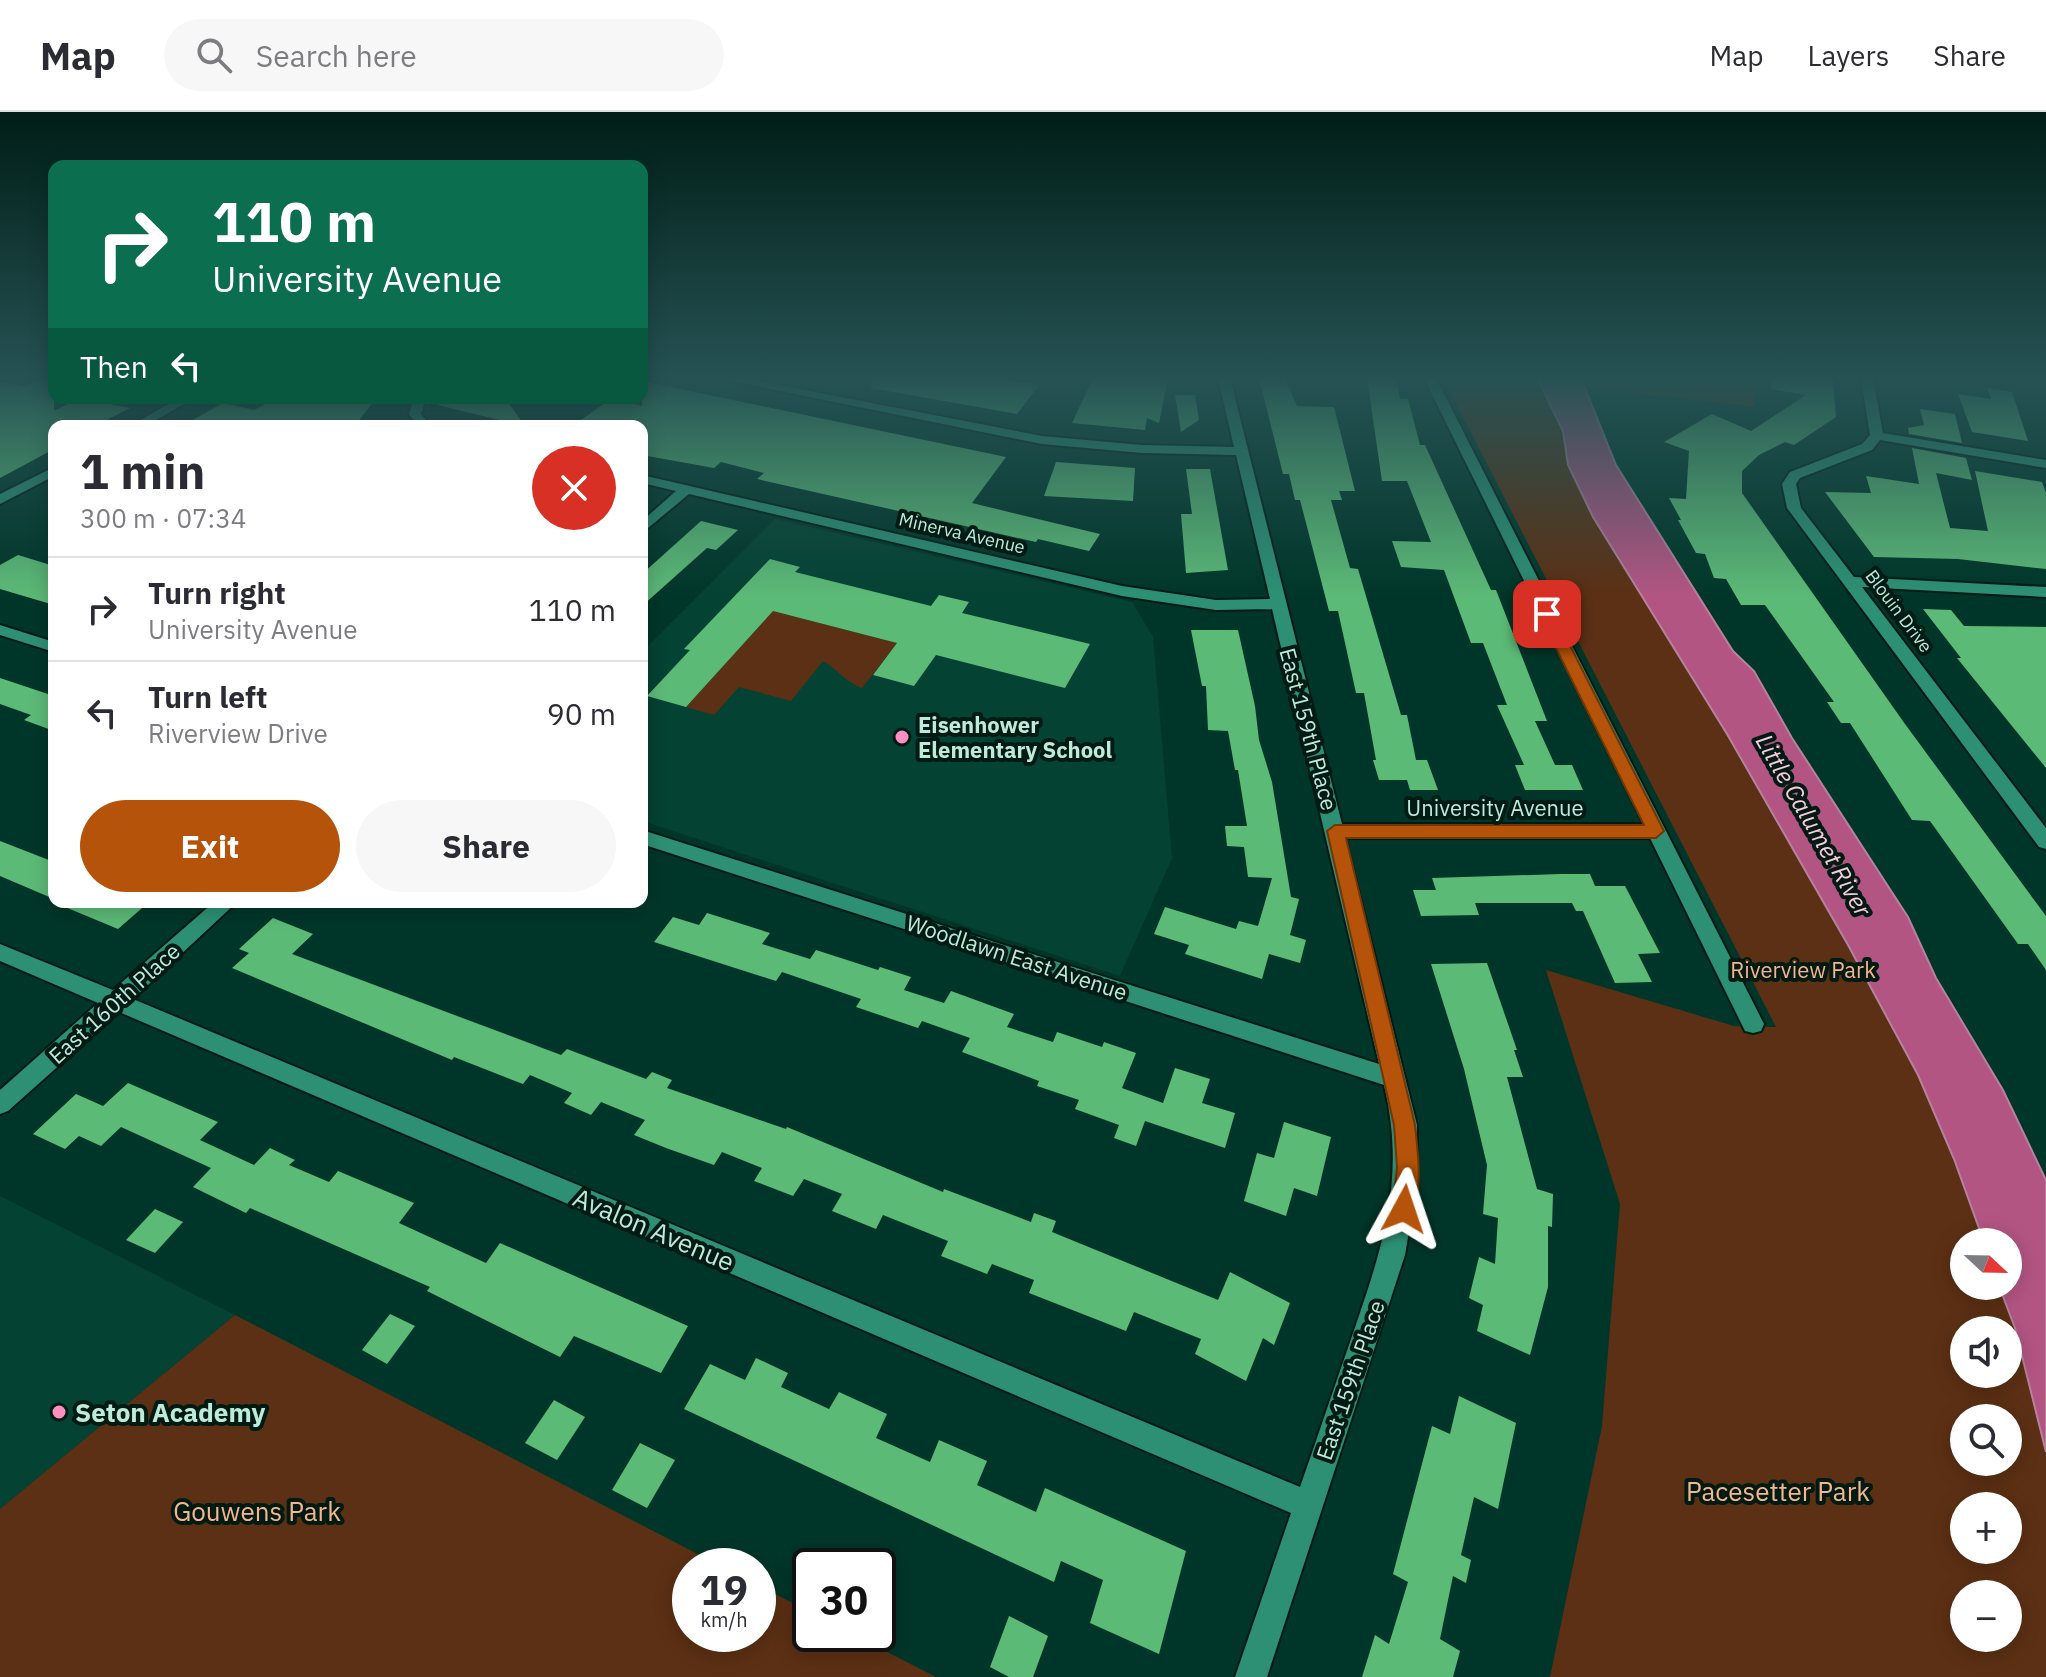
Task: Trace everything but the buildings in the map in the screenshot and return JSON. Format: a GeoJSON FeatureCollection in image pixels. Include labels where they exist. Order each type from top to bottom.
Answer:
{"type":"FeatureCollection","features":[{"type":"Feature","properties":{"kind":"street","name":"East 159th Place"},"geometry":{"type":"LineString","coordinates":[[1240,451],[1405,1125],[1408,1167],[1404,1209],[1392,1255],[1251,1677]]}},
{"type":"Feature","properties":{"kind":"street"},"geometry":{"type":"LineString","coordinates":[[1466,451],[1753,1024]]}},
{"type":"Feature","properties":{"kind":"street","name":"Blouin Drive"},"geometry":{"type":"LineString","coordinates":[[1857,451],[1795,475],[1789,484],[1794,508],[1853,582],[2046,842]]}},
{"type":"Feature","properties":{"kind":"street"},"geometry":{"type":"LineString","coordinates":[[1968,451],[2046,464]]}},
{"type":"Feature","properties":{"kind":"street"},"geometry":{"type":"LineString","coordinates":[[0,500],[48,474]]}},
{"type":"Feature","properties":{"kind":"street","name":"Minerva Avenue"},"geometry":{"type":"LineString","coordinates":[[648,480],[1122,591],[1216,605],[1277,604]]}},
{"type":"Feature","properties":{"kind":"street"},"geometry":{"type":"LineString","coordinates":[[648,524],[687,489]]}},
{"type":"Feature","properties":{"kind":"street"},"geometry":{"type":"LineString","coordinates":[[1853,582],[2046,592]]}},
{"type":"Feature","properties":{"kind":"street"},"geometry":{"type":"LineString","coordinates":[[0,630],[48,645]]}},
{"type":"Feature","properties":{"kind":"street","name":"University Avenue"},"geometry":{"type":"LineString","coordinates":[[1335,831],[1656,831]]}},
{"type":"Feature","properties":{"kind":"street","name":"Woodlawn East Avenue"},"geometry":{"type":"LineString","coordinates":[[648,839],[1392,1078]]}},
{"type":"Feature","properties":{"kind":"street","name":"East 160th Place"},"geometry":{"type":"LineString","coordinates":[[0,1104],[220,908]]}},
{"type":"Feature","properties":{"kind":"street","name":"Avalon Avenue"},"geometry":{"type":"LineString","coordinates":[[0,952],[1308,1505]]}},
{"type":"Feature","properties":{"kind":"shaded area","name":"Eisenhower Elementary School"},"geometry":{"type":"Polygon","coordinates":[[[775,519],[1132,602],[1153,637],[1172,858],[1120,976],[648,823],[648,646],[775,519]]]}},
{"type":"Feature","properties":{"kind":"shaded area","name":"Seton Academy"},"geometry":{"type":"Polygon","coordinates":[[[0,1196],[235,1315],[0,1509],[0,1196]]]}},
{"type":"Feature","properties":{"kind":"green space","name":"Pacesetter Park"},"geometry":{"type":"Polygon","coordinates":[[[1480,451],[1566,451],[1568,465],[1593,517],[1727,734],[1848,945],[1918,1075],[1979,1228],[1950,1228],[1950,1300],[2004,1300],[2010,1316],[1950,1316],[1950,1388],[2022,1388],[2022,1356],[2046,1452],[2046,1677],[1550,1677],[1602,1426],[1620,1204],[1546,970],[1734,1026],[1776,1027],[1480,451]]]}},
{"type":"Feature","properties":{"kind":"green space"},"geometry":{"type":"Polygon","coordinates":[[[773,611],[897,643],[862,688],[823,661],[791,701],[739,687],[714,715],[686,707],[773,611]]]}},
{"type":"Feature","properties":{"kind":"green space","name":"Gouwens Park"},"geometry":{"type":"Polygon","coordinates":[[[235,1315],[686,1548],[672,1548],[672,1652],[776,1652],[776,1594],[792,1603],[792,1652],[887,1652],[936,1677],[0,1677],[0,1509],[235,1315]]]}},
{"type":"Feature","properties":{"kind":"water","name":"Little Calumet River"},"geometry":{"type":"Polygon","coordinates":[[[1566,451],[1610,451],[1616,465],[1733,651],[1754,671],[1792,738],[1908,917],[1936,978],[2003,1090],[2046,1180],[2046,1452],[2022,1356],[2022,1316],[2010,1316],[2004,1300],[2022,1300],[2022,1228],[1979,1228],[1918,1075],[1848,945],[1727,734],[1593,517],[1568,465],[1566,451]]]}},
{"type":"Feature","properties":{"kind":"place","name":"Eisenhower Elementary School"},"geometry":{"type":"Point","coordinates":[902,737]}},
{"type":"Feature","properties":{"kind":"place","name":"Seton Academy"},"geometry":{"type":"Point","coordinates":[59,1412]}},
{"type":"Feature","properties":{"kind":"route"},"geometry":{"type":"LineString","coordinates":[[1404,1209],[1408,1167],[1405,1125],[1335,831],[1656,831],[1547,614]]}},
{"type":"Feature","properties":{"kind":"park label","name":"Riverview Park"},"geometry":{"type":"Point","coordinates":[1803,969]}}]}
